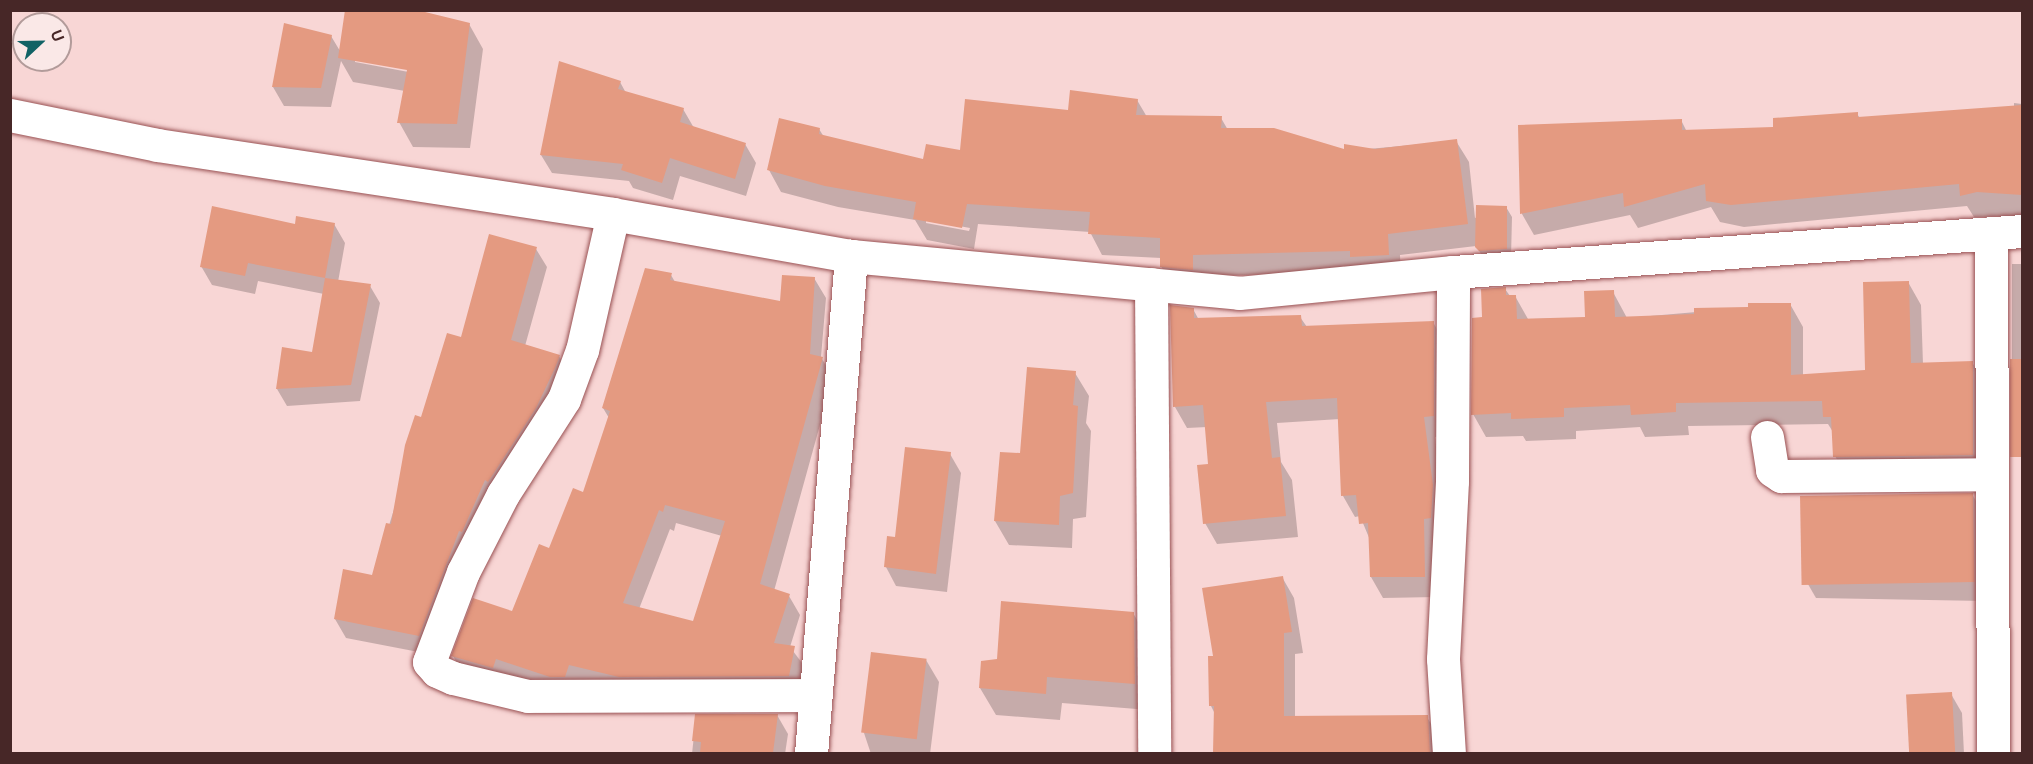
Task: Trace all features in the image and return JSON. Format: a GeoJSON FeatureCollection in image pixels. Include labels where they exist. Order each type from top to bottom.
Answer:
{"type":"FeatureCollection","features":[{"type":"Feature","properties":{"kind":"street"},"geometry":{"type":"LineString","coordinates":[[10,115],[157,145],[613,214],[851,256],[1239,293],[1453,273],[2007,232],[1992,474],[1994,753]]}},
{"type":"Feature","properties":{"kind":"street"},"geometry":{"type":"LineString","coordinates":[[613,214],[582,350],[564,399],[503,494],[463,572],[429,662],[437,671],[453,678],[528,696],[814,695]]}},
{"type":"Feature","properties":{"kind":"street"},"geometry":{"type":"LineString","coordinates":[[811,753],[851,256]]}},
{"type":"Feature","properties":{"kind":"street"},"geometry":{"type":"LineString","coordinates":[[1449,753],[1443,659],[1452,481],[1453,273]]}},
{"type":"Feature","properties":{"kind":"street"},"geometry":{"type":"LineString","coordinates":[[1151,284],[1154,753]]}},
{"type":"Feature","properties":{"kind":"street"},"geometry":{"type":"LineString","coordinates":[[1767,437],[1772,470],[1781,476],[1992,474]]}},
{"type":"Feature","properties":{"kind":"building"},"geometry":{"type":"Polygon","coordinates":[[[345,10],[417,10],[470,23],[457,124],[397,123],[407,70],[338,58],[345,10]]]}},
{"type":"Feature","properties":{"kind":"building"},"geometry":{"type":"Polygon","coordinates":[[[284,23],[332,35],[321,88],[272,87],[284,23]]]}},
{"type":"Feature","properties":{"kind":"building"},"geometry":{"type":"Polygon","coordinates":[[[559,61],[621,81],[618,89],[684,108],[680,122],[746,143],[735,179],[670,158],[662,183],[621,170],[623,164],[540,155],[559,61]]]}},
{"type":"Feature","properties":{"kind":"building"},"geometry":{"type":"Polygon","coordinates":[[[1070,90],[1138,99],[1136,115],[1222,116],[1221,128],[1274,128],[1344,149],[1344,144],[1375,149],[1457,139],[1468,224],[1388,234],[1389,255],[1350,257],[1350,251],[1193,255],[1193,270],[1160,267],[1160,238],[1088,234],[1090,212],[967,204],[962,228],[913,219],[916,202],[825,186],[767,170],[779,118],[820,128],[819,134],[923,159],[926,144],[960,150],[965,99],[1068,110],[1070,90]]]}},
{"type":"Feature","properties":{"kind":"building"},"geometry":{"type":"Polygon","coordinates":[[[2022,105],[2022,195],[1977,192],[1960,196],[1959,184],[1731,205],[1706,201],[1705,184],[1624,207],[1623,193],[1520,214],[1518,125],[1682,119],[1682,130],[1773,127],[1773,118],[1858,112],[1858,117],[2022,105]]]}},
{"type":"Feature","properties":{"kind":"building"},"geometry":{"type":"Polygon","coordinates":[[[1476,205],[1507,206],[1507,249],[1479,251],[1475,247],[1476,205]]]}},
{"type":"Feature","properties":{"kind":"building"},"geometry":{"type":"Polygon","coordinates":[[[212,206],[295,224],[296,216],[335,223],[325,278],[248,263],[245,276],[200,267],[212,206]]]}},
{"type":"Feature","properties":{"kind":"building"},"geometry":{"type":"Polygon","coordinates":[[[489,234],[537,247],[511,340],[560,355],[555,368],[536,408],[488,482],[485,480],[462,532],[459,531],[419,636],[334,619],[343,569],[372,575],[386,523],[391,524],[405,445],[415,415],[421,417],[447,333],[461,337],[489,234]]]}},
{"type":"Feature","properties":{"kind":"building"},"geometry":{"type":"Polygon","coordinates":[[[645,268],[672,273],[670,280],[780,301],[782,275],[815,277],[810,354],[823,357],[760,584],[790,594],[774,643],[795,646],[789,676],[619,677],[569,665],[565,677],[550,677],[496,659],[493,668],[451,656],[473,598],[512,611],[539,544],[549,548],[573,488],[583,492],[610,411],[602,408],[645,268]],[[665,505],[663,512],[659,510],[623,603],[693,621],[725,521],[665,505]]]}},
{"type":"Feature","properties":{"kind":"building"},"geometry":{"type":"Polygon","coordinates":[[[325,278],[371,284],[351,385],[276,389],[282,347],[312,352],[325,278]]]}},
{"type":"Feature","properties":{"kind":"building"},"geometry":{"type":"Polygon","coordinates":[[[1909,281],[1911,363],[1973,361],[1973,455],[1833,457],[1831,417],[1823,417],[1822,401],[1676,403],[1676,412],[1631,415],[1630,405],[1564,408],[1564,417],[1511,419],[1511,413],[1471,415],[1472,318],[1482,317],[1481,289],[1506,287],[1506,295],[1516,295],[1517,319],[1585,317],[1584,291],[1614,290],[1615,317],[1694,314],[1694,308],[1748,307],[1748,303],[1791,303],[1791,375],[1865,370],[1863,282],[1909,281]]]}},
{"type":"Feature","properties":{"kind":"building"},"geometry":{"type":"Polygon","coordinates":[[[1170,305],[1194,308],[1194,318],[1301,315],[1302,326],[1434,321],[1434,416],[1424,417],[1433,485],[1431,518],[1424,519],[1425,577],[1370,577],[1368,523],[1359,524],[1356,495],[1341,496],[1337,398],[1266,402],[1272,458],[1280,457],[1286,516],[1203,524],[1197,465],[1208,464],[1203,405],[1173,407],[1170,305]]]}},
{"type":"Feature","properties":{"kind":"building"},"geometry":{"type":"Polygon","coordinates":[[[2010,359],[2022,359],[2022,457],[2010,457],[2010,359]]]}},
{"type":"Feature","properties":{"kind":"building"},"geometry":{"type":"Polygon","coordinates":[[[1027,367],[1076,371],[1073,405],[1078,406],[1073,493],[1060,496],[1059,525],[994,521],[1000,452],[1020,453],[1027,367]]]}},
{"type":"Feature","properties":{"kind":"building"},"geometry":{"type":"Polygon","coordinates":[[[905,447],[951,452],[936,574],[884,567],[887,536],[895,537],[905,447]]]}},
{"type":"Feature","properties":{"kind":"building"},"geometry":{"type":"Polygon","coordinates":[[[1973,493],[1975,582],[1802,585],[1800,496],[1973,493]]]}},
{"type":"Feature","properties":{"kind":"building"},"geometry":{"type":"Polygon","coordinates":[[[1283,576],[1292,632],[1284,633],[1284,716],[1428,715],[1430,753],[1213,753],[1214,706],[1209,706],[1208,656],[1213,656],[1202,588],[1283,576]]]}},
{"type":"Feature","properties":{"kind":"building"},"geometry":{"type":"Polygon","coordinates":[[[1001,601],[1134,612],[1135,684],[1047,677],[1046,694],[979,688],[981,661],[997,659],[1001,601]]]}},
{"type":"Feature","properties":{"kind":"building"},"geometry":{"type":"Polygon","coordinates":[[[871,652],[927,659],[917,739],[861,732],[871,652]]]}},
{"type":"Feature","properties":{"kind":"building"},"geometry":{"type":"Polygon","coordinates":[[[1952,692],[1955,753],[1909,754],[1906,694],[1952,692]]]}},
{"type":"Feature","properties":{"kind":"building"},"geometry":{"type":"Polygon","coordinates":[[[695,714],[778,714],[773,753],[700,753],[701,742],[692,741],[695,714]]]}}]}
